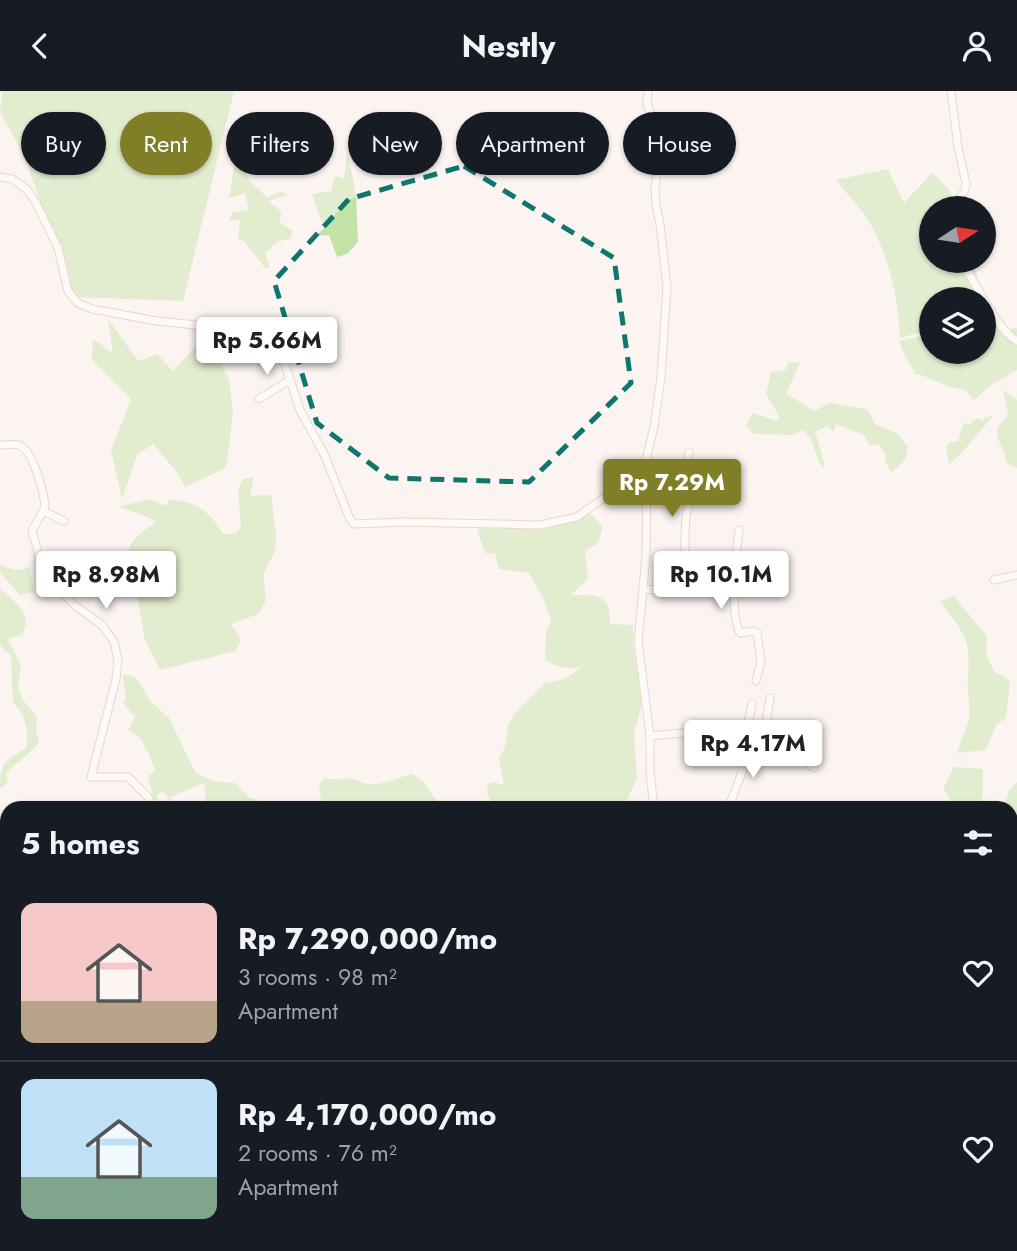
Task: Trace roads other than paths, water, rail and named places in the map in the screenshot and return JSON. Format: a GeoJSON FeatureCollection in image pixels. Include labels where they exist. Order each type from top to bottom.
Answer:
{"type":"FeatureCollection","features":[{"type":"Feature","properties":{"kind":"street"},"geometry":{"type":"LineString","coordinates":[[648,91],[647,103],[661,144],[655,187],[667,287],[661,377],[647,455],[646,557],[638,641],[650,736],[653,801]]}},
{"type":"Feature","properties":{"kind":"street"},"geometry":{"type":"LineString","coordinates":[[951,91],[958,147],[966,183],[961,196]]}},
{"type":"Feature","properties":{"kind":"street"},"geometry":{"type":"LineString","coordinates":[[0,177],[12,179],[21,185],[36,203],[58,248],[68,291],[78,303],[106,312],[196,325],[269,326],[274,331],[300,410],[325,456],[354,524],[403,522],[540,525],[577,517],[619,487],[647,479]]}},
{"type":"Feature","properties":{"kind":"street"},"geometry":{"type":"LineString","coordinates":[[970,273],[1001,325],[1010,337],[1017,341]]}},
{"type":"Feature","properties":{"kind":"street"},"geometry":{"type":"LineString","coordinates":[[259,399],[290,380]]}},
{"type":"Feature","properties":{"kind":"street"},"geometry":{"type":"LineString","coordinates":[[0,445],[18,445],[28,452],[44,499],[43,511],[32,531],[44,568],[74,605],[102,625],[113,640],[118,660],[116,679],[91,776],[128,777],[150,801]]}},
{"type":"Feature","properties":{"kind":"street"},"geometry":{"type":"LineString","coordinates":[[688,590],[684,542],[687,514],[694,490],[693,479],[687,476],[686,469],[689,452]]}},
{"type":"Feature","properties":{"kind":"street"},"geometry":{"type":"LineString","coordinates":[[43,511],[64,521]]}},
{"type":"Feature","properties":{"kind":"street"},"geometry":{"type":"LineString","coordinates":[[739,530],[734,570],[735,622],[741,634],[756,632],[761,664],[756,681]]}},
{"type":"Feature","properties":{"kind":"street"},"geometry":{"type":"LineString","coordinates":[[994,580],[1017,575]]}},
{"type":"Feature","properties":{"kind":"street"},"geometry":{"type":"LineString","coordinates":[[643,589],[682,592],[698,587],[735,589]]}},
{"type":"Feature","properties":{"kind":"street"},"geometry":{"type":"LineString","coordinates":[[763,742],[770,698]]}},
{"type":"Feature","properties":{"kind":"street"},"geometry":{"type":"LineString","coordinates":[[745,739],[752,704]]}},
{"type":"Feature","properties":{"kind":"street"},"geometry":{"type":"LineString","coordinates":[[650,736],[704,731],[721,737],[763,742],[785,747],[814,768]]}},
{"type":"Feature","properties":{"kind":"street"},"geometry":{"type":"LineString","coordinates":[[731,801],[754,741]]}}]}
